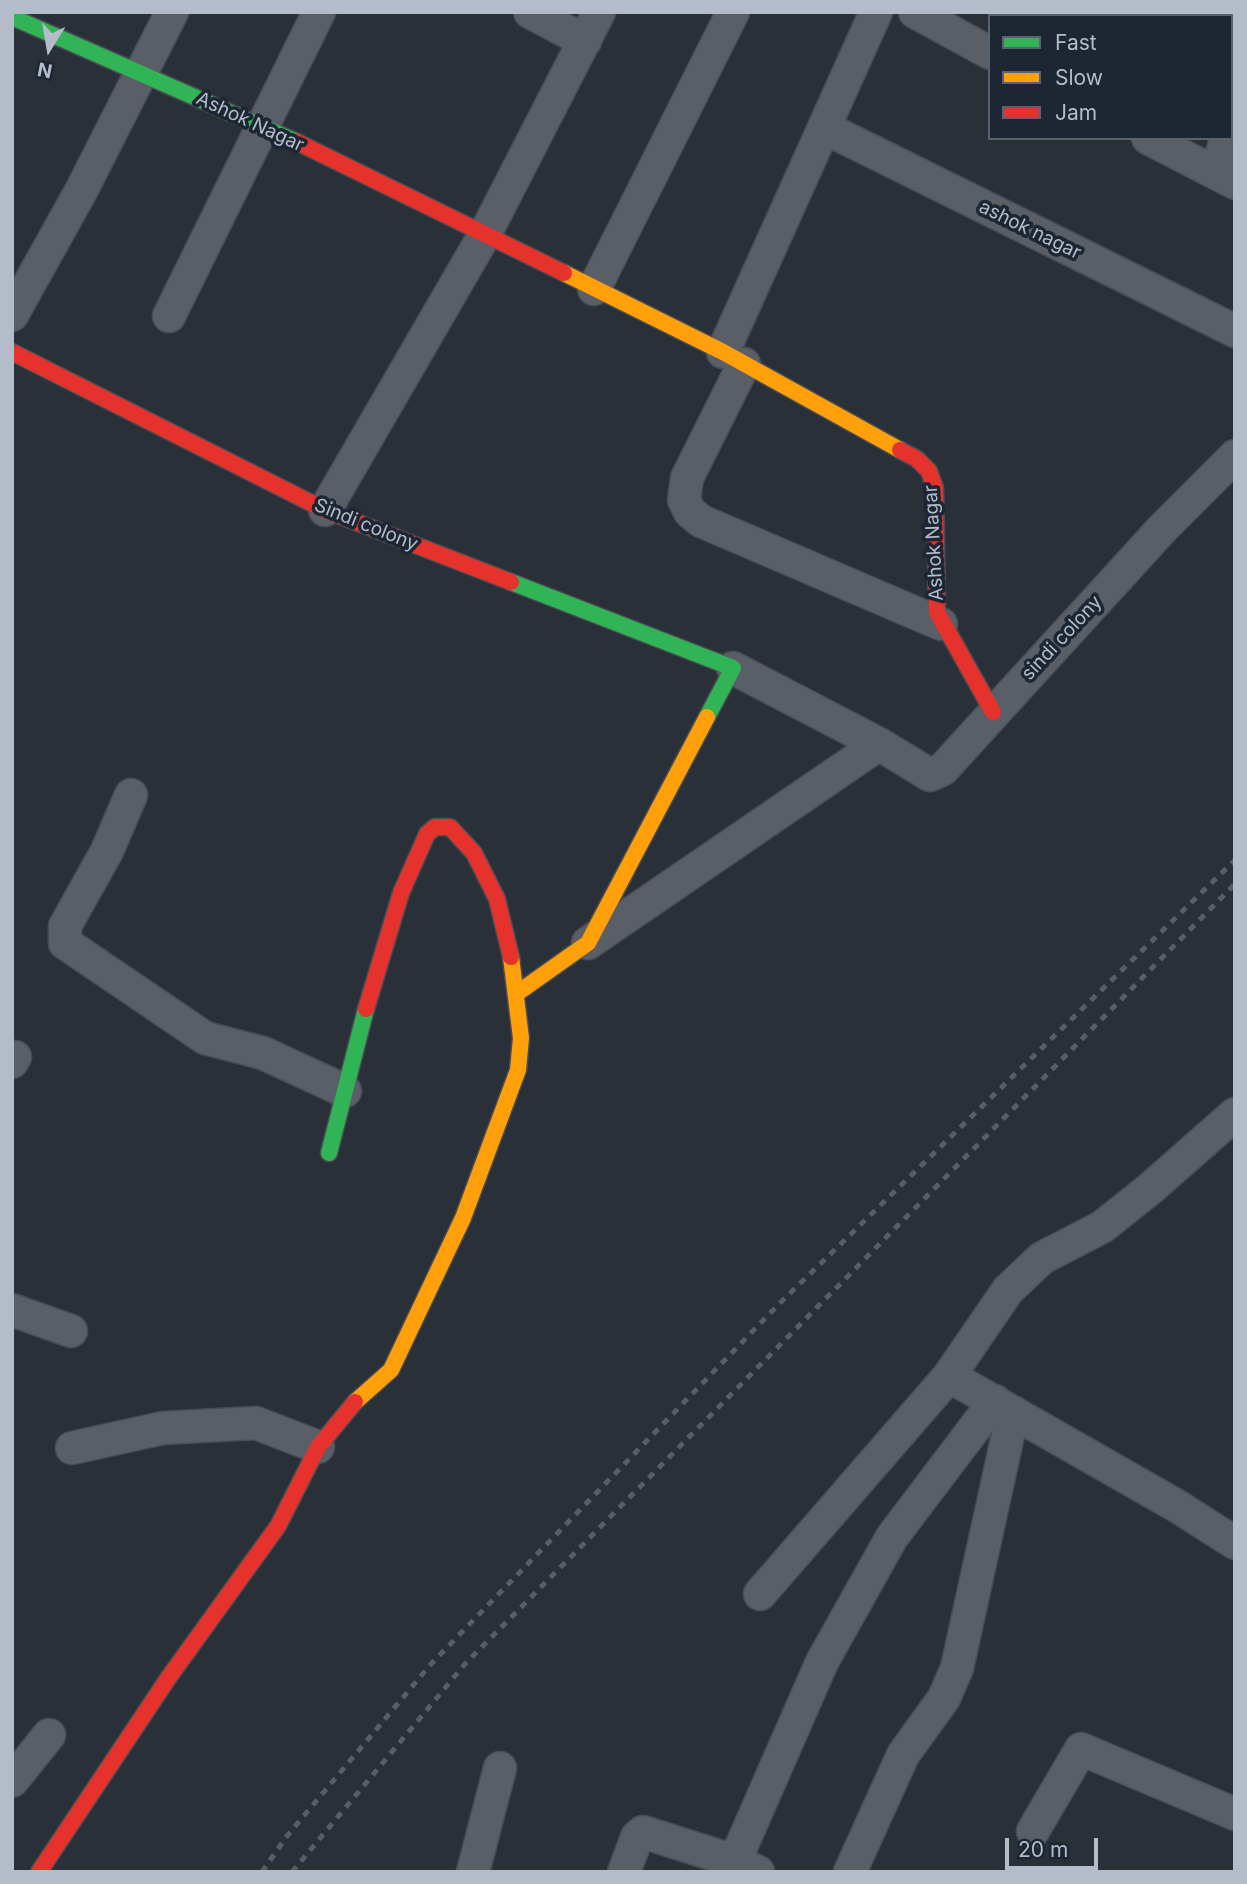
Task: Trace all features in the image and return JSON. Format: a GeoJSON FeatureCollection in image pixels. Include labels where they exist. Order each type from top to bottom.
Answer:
{"type":"FeatureCollection","features":[{"type":"Feature","properties":{"kind":"street"},"geometry":{"type":"LineString","coordinates":[[12,315],[81,191],[172,12]]}},
{"type":"Feature","properties":{"kind":"street"},"geometry":{"type":"LineString","coordinates":[[169,316],[318,12]]}},
{"type":"Feature","properties":{"kind":"street"},"geometry":{"type":"LineString","coordinates":[[530,12],[585,41]]}},
{"type":"Feature","properties":{"kind":"street"},"geometry":{"type":"LineString","coordinates":[[325,510],[485,234],[599,12]]}},
{"type":"Feature","properties":{"kind":"street"},"geometry":{"type":"LineString","coordinates":[[594,289],[733,12]]}},
{"type":"Feature","properties":{"kind":"street"},"geometry":{"type":"LineString","coordinates":[[876,12],[825,128],[734,358],[687,478],[684,500],[690,512],[701,521],[941,624]]}},
{"type":"Feature","properties":{"kind":"street"},"geometry":{"type":"LineString","coordinates":[[915,12],[988,52]]}},
{"type":"Feature","properties":{"kind":"street","name":"Ashok Nagar"},"geometry":{"type":"LineString","coordinates":[[12,17],[261,125],[485,234],[734,358],[917,459],[929,471],[935,488],[937,612],[941,624],[993,712]]}},
{"type":"Feature","properties":{"kind":"street","name":"ashok nagar"},"geometry":{"type":"LineString","coordinates":[[825,128],[1235,331]]}},
{"type":"Feature","properties":{"kind":"street"},"geometry":{"type":"LineString","coordinates":[[1153,140],[1226,178],[1226,140]]}},
{"type":"Feature","properties":{"kind":"street","name":"Sindi colony"},"geometry":{"type":"LineString","coordinates":[[12,352],[325,510],[733,668],[879,744]]}},
{"type":"Feature","properties":{"kind":"street","name":"sindi colony"},"geometry":{"type":"LineString","coordinates":[[879,744],[930,775],[937,773],[1235,456]]}},
{"type":"Feature","properties":{"kind":"street"},"geometry":{"type":"LineString","coordinates":[[578,950],[733,668]]}},
{"type":"Feature","properties":{"kind":"street"},"geometry":{"type":"LineString","coordinates":[[516,994],[879,744]]}},
{"type":"Feature","properties":{"kind":"street"},"geometry":{"type":"LineString","coordinates":[[131,795],[107,851],[65,926],[65,943],[205,1038],[264,1053],[345,1091]]}},
{"type":"Feature","properties":{"kind":"street"},"geometry":{"type":"LineString","coordinates":[[38,1872],[169,1677],[278,1526],[318,1447],[349,1408],[391,1370],[463,1218],[517,1070],[521,1038],[510,953],[490,879],[461,836],[450,827],[435,827],[420,844],[401,894],[378,964],[329,1153]]}},
{"type":"Feature","properties":{"kind":"street"},"geometry":{"type":"LineString","coordinates":[[761,1594],[959,1362],[1008,1290],[1042,1258],[1102,1227],[1235,1114]]}},
{"type":"Feature","properties":{"kind":"street"},"geometry":{"type":"LineString","coordinates":[[12,1310],[71,1331]]}},
{"type":"Feature","properties":{"kind":"street"},"geometry":{"type":"LineString","coordinates":[[959,1362],[1004,1407],[1177,1506],[1235,1543]]}},
{"type":"Feature","properties":{"kind":"street"},"geometry":{"type":"LineString","coordinates":[[624,1872],[641,1832],[741,1868],[822,1662],[892,1537],[1004,1407]]}},
{"type":"Feature","properties":{"kind":"street"},"geometry":{"type":"LineString","coordinates":[[850,1872],[903,1755],[944,1698],[957,1668],[1004,1407]]}},
{"type":"Feature","properties":{"kind":"street"},"geometry":{"type":"LineString","coordinates":[[72,1448],[163,1428],[256,1423],[318,1447]]}},
{"type":"Feature","properties":{"kind":"street"},"geometry":{"type":"LineString","coordinates":[[12,1781],[50,1735]]}},
{"type":"Feature","properties":{"kind":"street"},"geometry":{"type":"LineString","coordinates":[[1033,1831],[1081,1749],[1235,1814]]}},
{"type":"Feature","properties":{"kind":"street"},"geometry":{"type":"LineString","coordinates":[[479,1870],[499,1768]]}},
{"type":"Feature","properties":{"kind":"railway"},"geometry":{"type":"LineString","coordinates":[[262,1872],[287,1836],[431,1664],[779,1304],[1235,860]]}},
{"type":"Feature","properties":{"kind":"railway"},"geometry":{"type":"LineString","coordinates":[[292,1872],[465,1664],[1235,884]]}},
{"type":"Feature","properties":{"kind":"traffic: fast"},"geometry":{"type":"LineString","coordinates":[[12,17],[297,142]]}},
{"type":"Feature","properties":{"kind":"traffic: fast"},"geometry":{"type":"LineString","coordinates":[[511,582],[733,668],[707,717]]}},
{"type":"Feature","properties":{"kind":"traffic: fast"},"geometry":{"type":"LineString","coordinates":[[329,1153],[366,1009]]}},
{"type":"Feature","properties":{"kind":"traffic: slow"},"geometry":{"type":"LineString","coordinates":[[564,273],[723,352],[900,450]]}},
{"type":"Feature","properties":{"kind":"traffic: slow"},"geometry":{"type":"LineString","coordinates":[[516,994],[588,943],[707,717]]}},
{"type":"Feature","properties":{"kind":"traffic: slow"},"geometry":{"type":"LineString","coordinates":[[355,1402],[391,1370],[463,1218],[518,1070],[521,1038],[511,957]]}},
{"type":"Feature","properties":{"kind":"traffic: jam"},"geometry":{"type":"LineString","coordinates":[[297,142],[564,273]]}},
{"type":"Feature","properties":{"kind":"traffic: jam"},"geometry":{"type":"LineString","coordinates":[[12,352],[325,510],[511,582]]}},
{"type":"Feature","properties":{"kind":"traffic: jam"},"geometry":{"type":"LineString","coordinates":[[900,450],[917,459],[929,471],[935,488],[937,612],[993,712]]}},
{"type":"Feature","properties":{"kind":"traffic: jam"},"geometry":{"type":"LineString","coordinates":[[366,1009],[401,893],[427,834],[435,827],[450,827],[474,853],[497,899],[511,957]]}},
{"type":"Feature","properties":{"kind":"traffic: jam"},"geometry":{"type":"LineString","coordinates":[[39,1872],[169,1677],[278,1526],[318,1447],[355,1402]]}}]}
